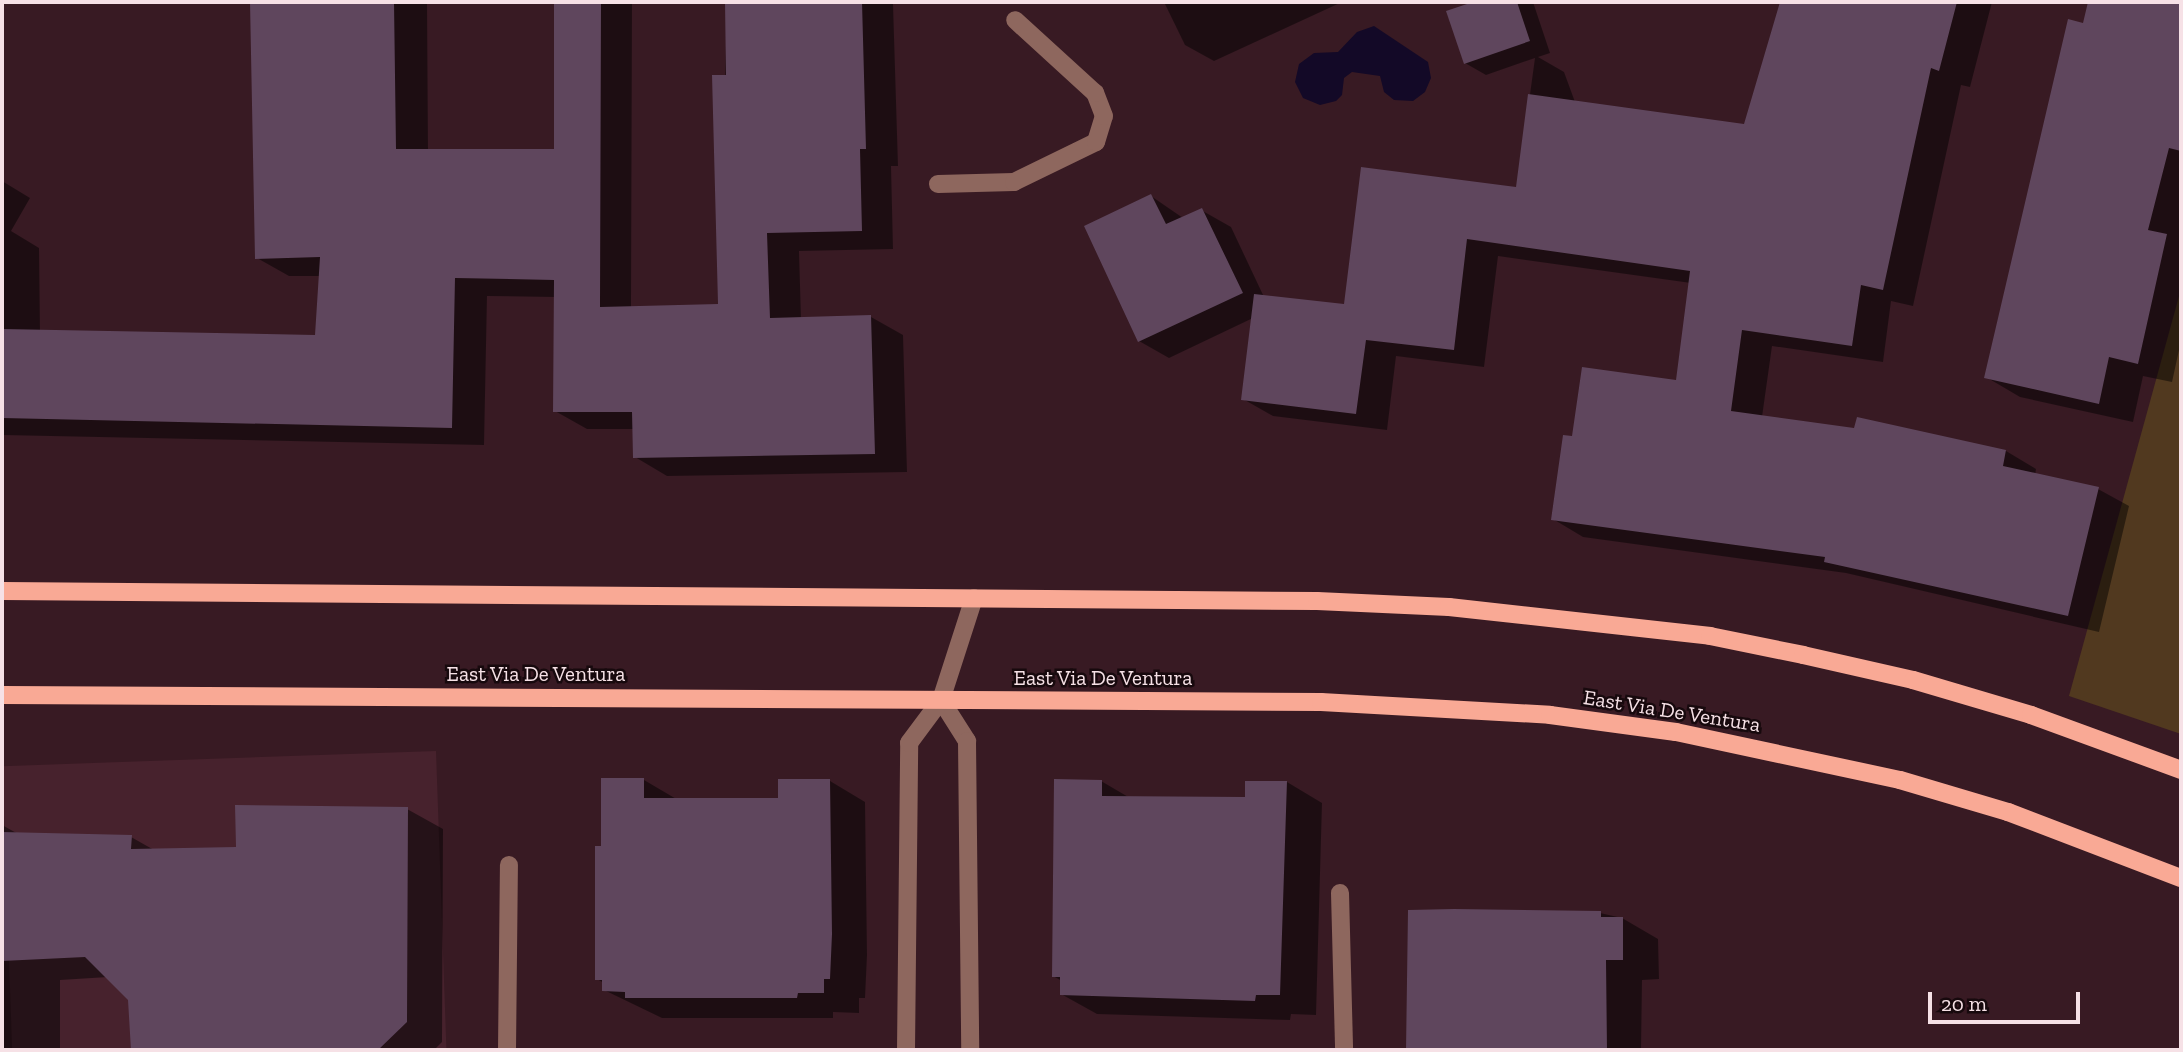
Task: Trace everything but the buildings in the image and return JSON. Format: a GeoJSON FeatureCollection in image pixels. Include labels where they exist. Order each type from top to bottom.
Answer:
{"type":"FeatureCollection","features":[{"type":"Feature","properties":{"kind":"main road"},"geometry":{"type":"LineString","coordinates":[[2,591],[974,598],[1436,607],[1710,636],[1913,680],[2031,715],[2181,770]]}},
{"type":"Feature","properties":{"kind":"main road","name":"East Via De Ventura"},"geometry":{"type":"LineString","coordinates":[[2,695],[941,700],[1448,708],[1676,732],[1912,784],[2008,812],[2181,878]]}},
{"type":"Feature","properties":{"kind":"street"},"geometry":{"type":"LineString","coordinates":[[938,184],[1014,182],[1096,142],[1104,116],[1095,93],[1015,20]]}},
{"type":"Feature","properties":{"kind":"street"},"geometry":{"type":"LineString","coordinates":[[906,1050],[909,743],[941,700],[974,598]]}},
{"type":"Feature","properties":{"kind":"street"},"geometry":{"type":"LineString","coordinates":[[941,700],[967,741],[970,1050]]}},
{"type":"Feature","properties":{"kind":"street"},"geometry":{"type":"LineString","coordinates":[[506,1050],[509,865]]}},
{"type":"Feature","properties":{"kind":"street"},"geometry":{"type":"LineString","coordinates":[[1340,893],[1344,1050]]}},
{"type":"Feature","properties":{"kind":"shaded area"},"geometry":{"type":"Polygon","coordinates":[[[1374,26],[1428,62],[1431,78],[1425,92],[1413,101],[1394,100],[1384,92],[1380,76],[1352,72],[1344,78],[1342,95],[1336,101],[1320,105],[1303,98],[1295,82],[1299,64],[1314,53],[1338,52],[1357,32],[1374,26]]]}},
{"type":"Feature","properties":{"kind":"shaded area"},"geometry":{"type":"Polygon","coordinates":[[[2181,289],[2181,734],[2069,696],[2181,289]]]}},
{"type":"Feature","properties":{"kind":"shaded area"},"geometry":{"type":"Polygon","coordinates":[[[436,751],[446,1050],[12,1050],[2,766],[436,751]]]}}]}
